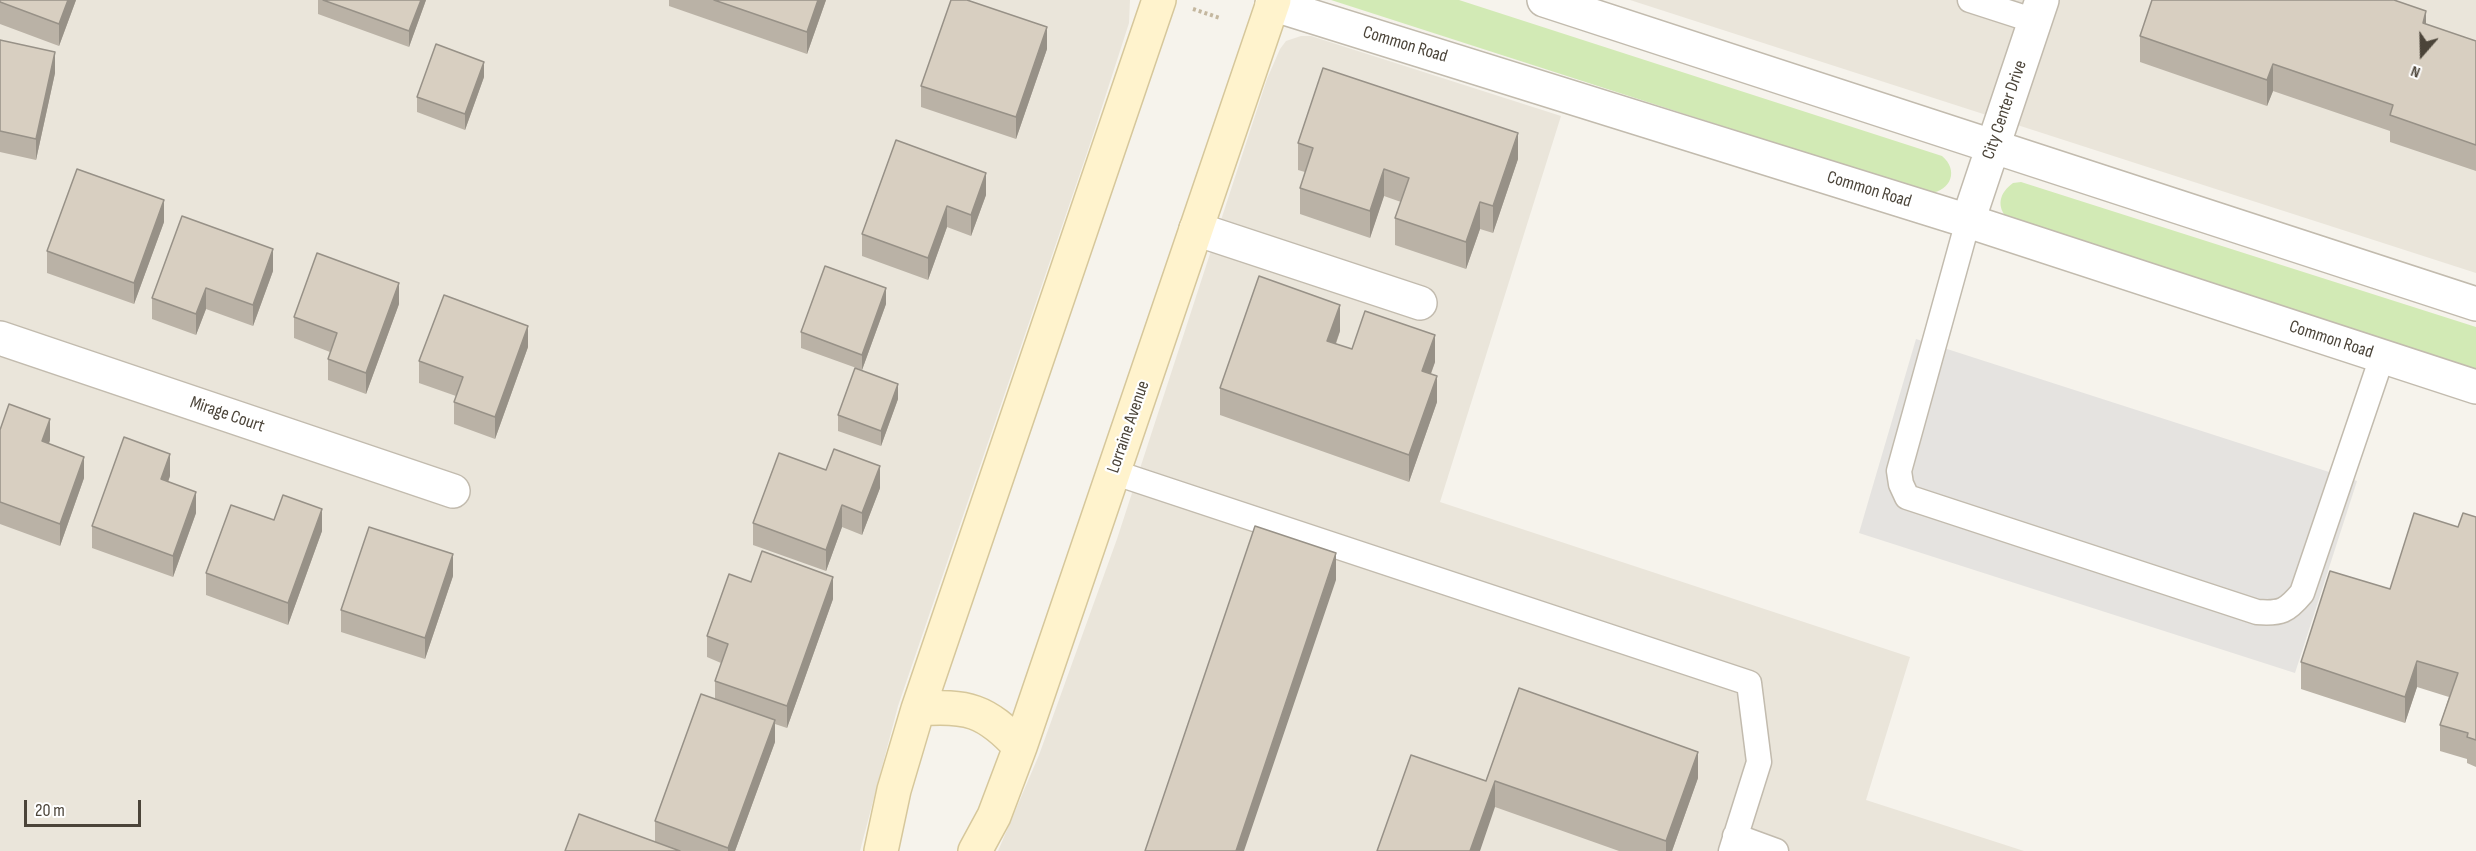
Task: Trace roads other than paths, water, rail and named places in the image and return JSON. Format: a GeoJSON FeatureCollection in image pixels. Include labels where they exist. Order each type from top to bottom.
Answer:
{"type":"FeatureCollection","features":[{"type":"Feature","properties":{"kind":"street"},"geometry":{"type":"LineString","coordinates":[[1544,0],[2476,304]]}},
{"type":"Feature","properties":{"kind":"street","name":"Common Road"},"geometry":{"type":"LineString","coordinates":[[1269,1],[1968,221],[2476,387]]}},
{"type":"Feature","properties":{"kind":"street","name":"Lorraine Avenue"},"geometry":{"type":"LineString","coordinates":[[975,851],[994,816],[1020,747],[1196,229],[1269,1]]}},
{"type":"Feature","properties":{"kind":"street"},"geometry":{"type":"LineString","coordinates":[[882,851],[896,782],[918,709],[1172,3]]}},
{"type":"Feature","properties":{"kind":"street","name":"City Center Drive"},"geometry":{"type":"LineString","coordinates":[[1968,221],[2038,10]]}},
{"type":"Feature","properties":{"kind":"street"},"geometry":{"type":"LineString","coordinates":[[1196,229],[1420,303]]}},
{"type":"Feature","properties":{"kind":"street","name":"Mirage Court"},"geometry":{"type":"LineString","coordinates":[[0,338],[453,491]]}},
{"type":"Feature","properties":{"kind":"street"},"geometry":{"type":"LineString","coordinates":[[918,709],[953,708],[984,716],[1001,727],[1020,747]]}},
{"type":"Feature","properties":{"kind":"lane"},"geometry":{"type":"LineString","coordinates":[[1970,0],[2038,10]]}},
{"type":"Feature","properties":{"kind":"lane"},"geometry":{"type":"LineString","coordinates":[[1968,221],[1899,471],[1901,484],[1907,496],[2257,612],[2275,613],[2290,608],[2302,593],[2382,357]]}},
{"type":"Feature","properties":{"kind":"lane"},"geometry":{"type":"LineString","coordinates":[[1113,472],[1749,683],[1759,762],[1733,844],[1776,851]]}}]}
